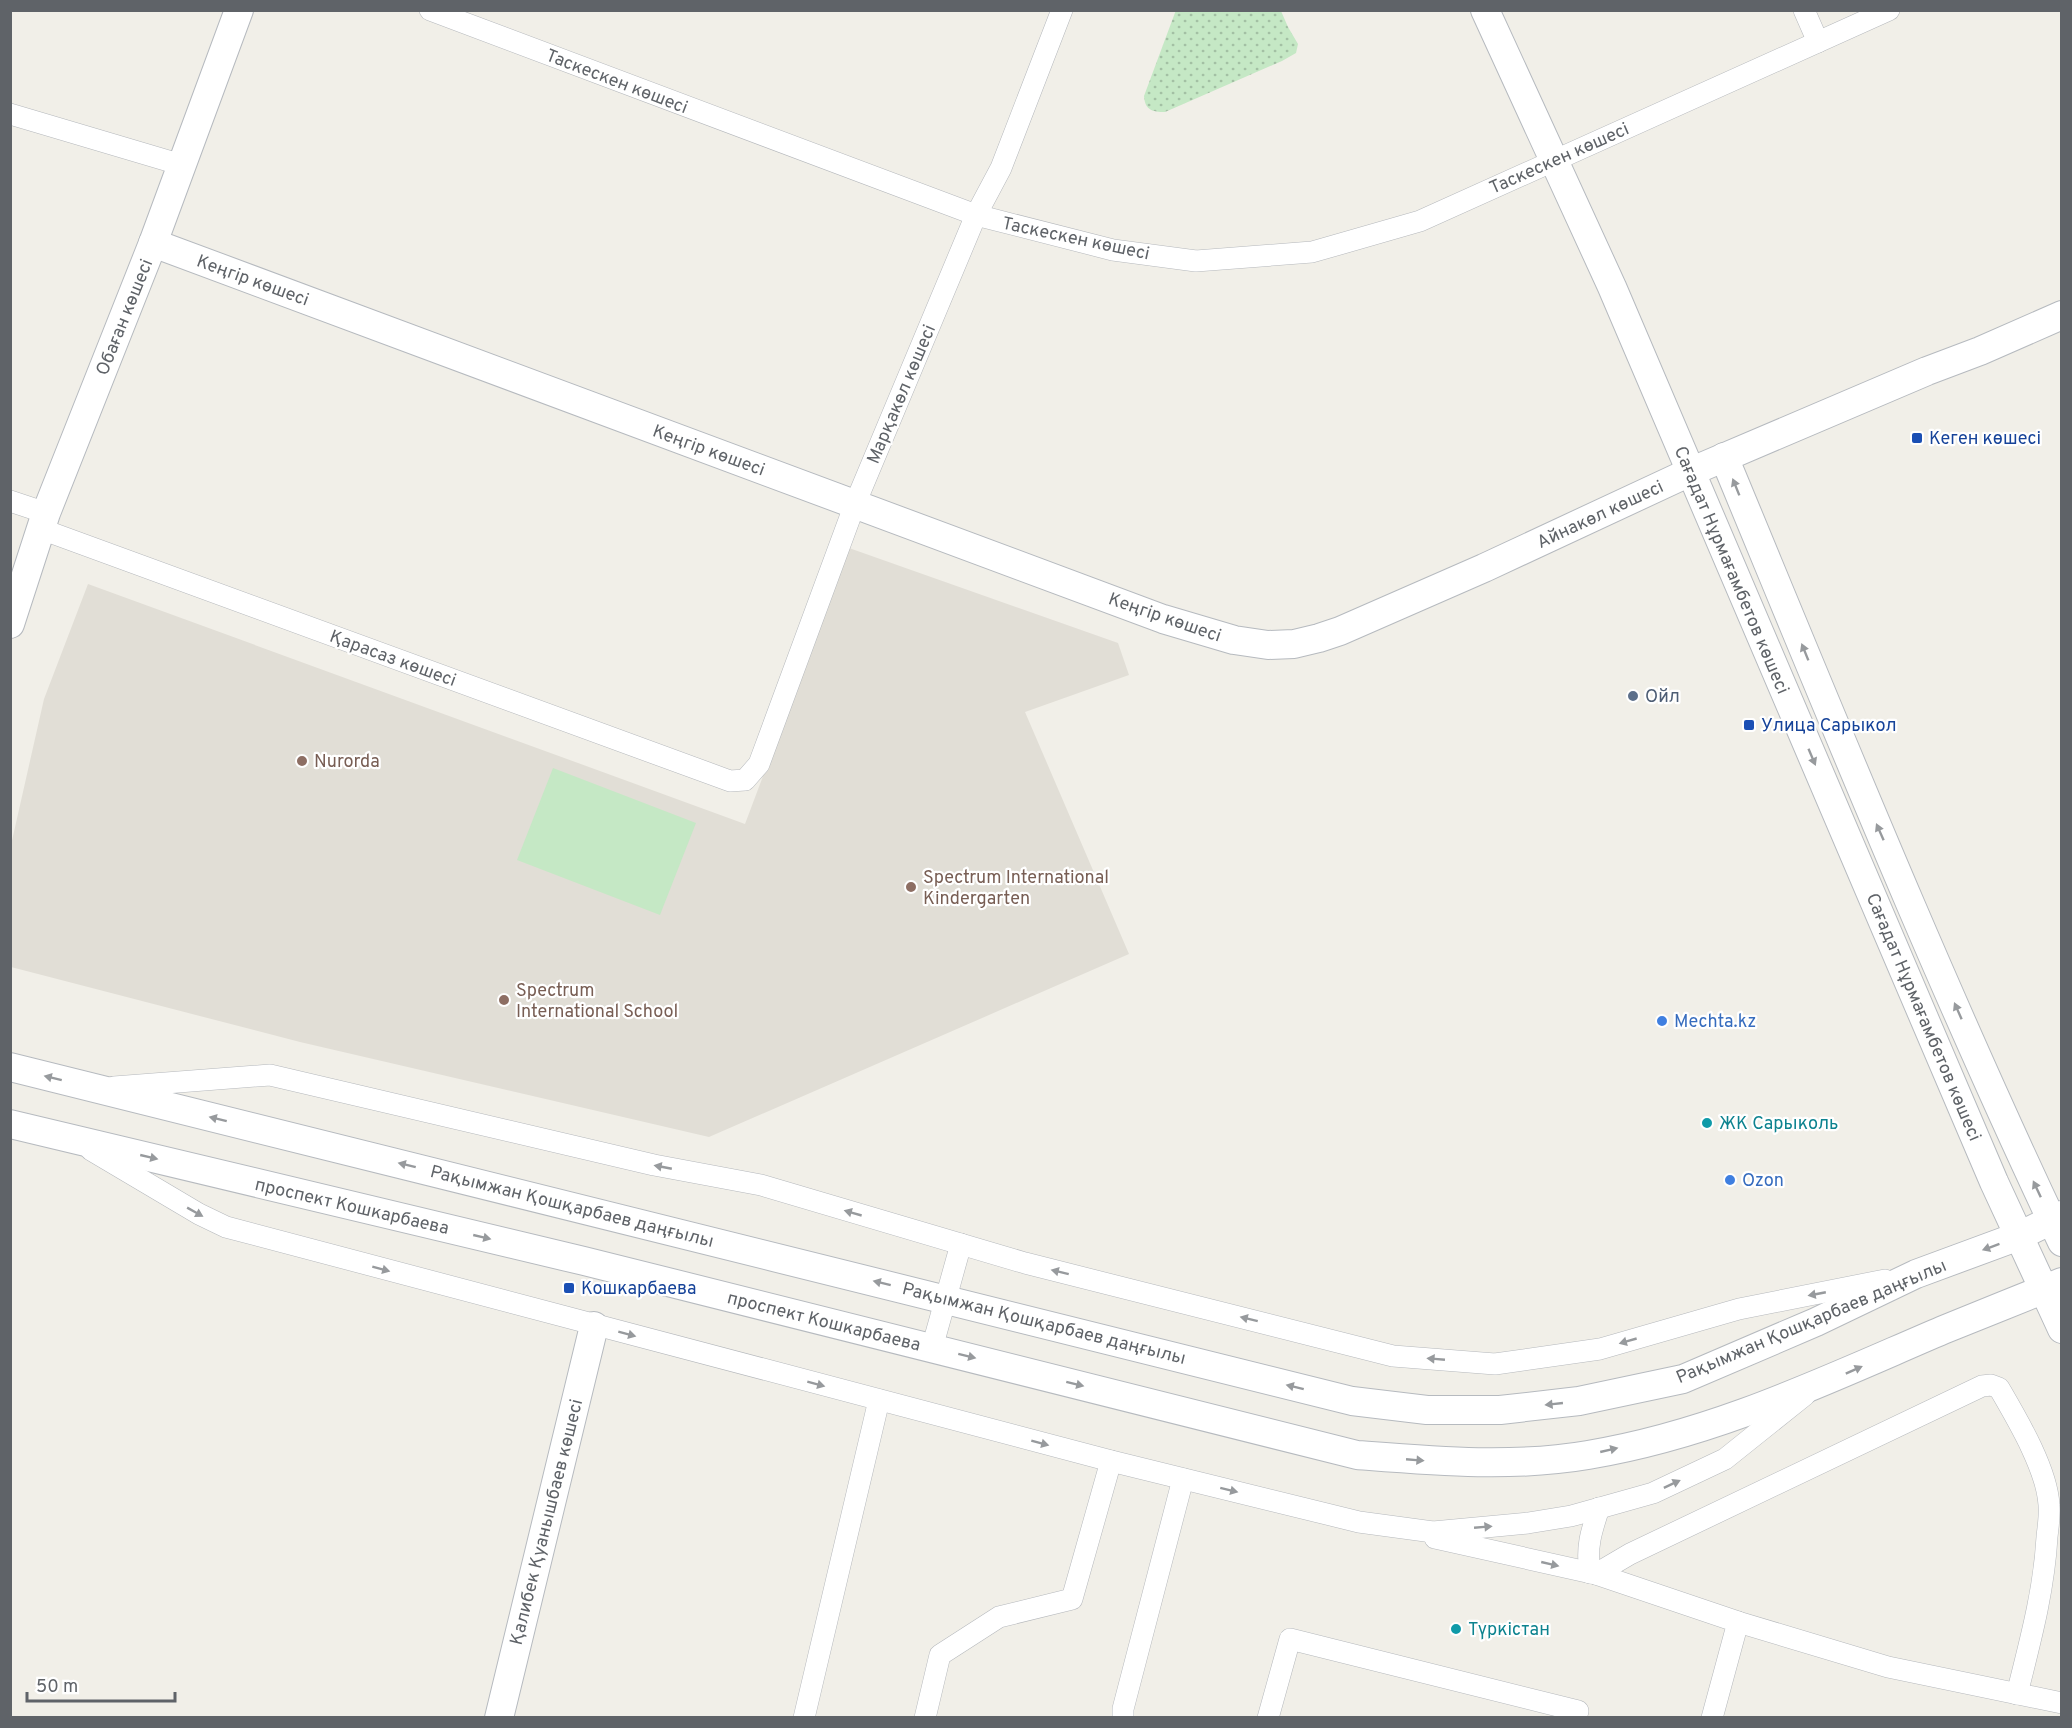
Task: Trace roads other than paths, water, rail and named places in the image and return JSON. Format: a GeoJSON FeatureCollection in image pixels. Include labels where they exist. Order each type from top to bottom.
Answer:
{"type":"FeatureCollection","features":[{"type":"Feature","properties":{"kind":"street","name":"Обаған көшесі"},"geometry":{"type":"LineString","coordinates":[[10,624],[44,521],[153,243],[239,10]]}},
{"type":"Feature","properties":{"kind":"street","name":"Таскескен көшесі"},"geometry":{"type":"LineString","coordinates":[[430,10],[976,215],[1113,250],[1196,261],[1312,252],[1420,221],[1889,10]]}},
{"type":"Feature","properties":{"kind":"street","name":"Марқакөл көшесі"},"geometry":{"type":"LineString","coordinates":[[745,780],[759,764],[855,504],[976,215],[1001,168],[1062,10]]}},
{"type":"Feature","properties":{"kind":"street","name":"Сағадат Нұрмағамбетов көшесі"},"geometry":{"type":"LineString","coordinates":[[1485,10],[1612,287],[1689,472],[1994,1182],[2019,1236],[2052,1286],[2061,1329]]}},
{"type":"Feature","properties":{"kind":"street"},"geometry":{"type":"LineString","coordinates":[[1804,10],[1818,42]]}},
{"type":"Feature","properties":{"kind":"street"},"geometry":{"type":"LineString","coordinates":[[10,114],[182,165]]}},
{"type":"Feature","properties":{"kind":"street","name":"Кеңгір көшесі"},"geometry":{"type":"LineString","coordinates":[[153,243],[1163,619],[1234,640],[1268,645]]}},
{"type":"Feature","properties":{"kind":"street","name":"Айнакөл көшесі"},"geometry":{"type":"LineString","coordinates":[[1268,645],[1294,644],[1340,631],[1495,563],[1689,472],[2061,315]]}},
{"type":"Feature","properties":{"kind":"street","name":"Сағадат Нұрмағамбетов көшесі"},"geometry":{"type":"LineString","coordinates":[[1724,457],[1867,803],[2058,1226]]}},
{"type":"Feature","properties":{"kind":"street","name":"Қарасаз көшесі"},"geometry":{"type":"LineString","coordinates":[[10,501],[44,521],[730,781],[745,780]]}},
{"type":"Feature","properties":{"kind":"street","name":"Рақымжан Қошқарбаев даңғылы"},"geometry":{"type":"LineString","coordinates":[[10,1067],[1352,1401],[1427,1410],[1500,1410],[1579,1401],[1683,1379],[1816,1322],[1916,1274],[2019,1236],[2058,1226]]}},
{"type":"Feature","properties":{"kind":"street"},"geometry":{"type":"LineString","coordinates":[[95,1088],[270,1075],[654,1165],[761,1185],[1026,1263],[1393,1356],[1496,1365],[1600,1349],[1739,1309],[1916,1274]]}},
{"type":"Feature","properties":{"kind":"street","name":"проспект Кошкарбаева"},"geometry":{"type":"LineString","coordinates":[[10,1124],[572,1258],[1357,1455],[1451,1463],[1529,1461],[1588,1455],[1702,1429],[1818,1386]]}},
{"type":"Feature","properties":{"kind":"street"},"geometry":{"type":"LineString","coordinates":[[73,1139],[199,1214],[226,1227],[1111,1461],[1593,1574],[1738,1622],[1888,1667],[2017,1694],[2049,1707]]}},
{"type":"Feature","properties":{"kind":"street"},"geometry":{"type":"LineString","coordinates":[[932,1348],[961,1244]]}},
{"type":"Feature","properties":{"kind":"street"},"geometry":{"type":"LineString","coordinates":[[1370,1523],[1433,1532],[1528,1523],[1571,1516],[1653,1493],[1725,1459],[1818,1386],[1943,1330],[2052,1286]]}},
{"type":"Feature","properties":{"kind":"street","name":"Қалибек Қуанышбаев көшесі"},"geometry":{"type":"LineString","coordinates":[[498,1718],[594,1326]]}},
{"type":"Feature","properties":{"kind":"street"},"geometry":{"type":"LineString","coordinates":[[1593,1574],[1630,1554],[1982,1386],[1991,1385],[1999,1388],[2019,1423],[2040,1469],[2049,1504],[2047,1553],[2040,1604],[2017,1694]]}},
{"type":"Feature","properties":{"kind":"street"},"geometry":{"type":"LineString","coordinates":[[804,1718],[879,1400]]}},
{"type":"Feature","properties":{"kind":"street"},"geometry":{"type":"LineString","coordinates":[[924,1718],[940,1655],[999,1617],[1072,1599],[1111,1461]]}},
{"type":"Feature","properties":{"kind":"street"},"geometry":{"type":"LineString","coordinates":[[1123,1718],[1123,1709],[1183,1479]]}},
{"type":"Feature","properties":{"kind":"street"},"geometry":{"type":"LineString","coordinates":[[1593,1574],[1587,1556],[1589,1537],[1599,1508]]}},
{"type":"Feature","properties":{"kind":"street"},"geometry":{"type":"LineString","coordinates":[[1712,1718],[1738,1622]]}},
{"type":"Feature","properties":{"kind":"street"},"geometry":{"type":"LineString","coordinates":[[1268,1718],[1290,1639],[1578,1711],[1576,1718]]}},
{"type":"Feature","properties":{"kind":"place","name":"Кеген көшесі"},"geometry":{"type":"Point","coordinates":[1917,438]}},
{"type":"Feature","properties":{"kind":"place","name":"Ойл"},"geometry":{"type":"Point","coordinates":[1633,696]}},
{"type":"Feature","properties":{"kind":"place","name":"Улица Сарыкол"},"geometry":{"type":"Point","coordinates":[1749,725]}},
{"type":"Feature","properties":{"kind":"place","name":"Nurorda"},"geometry":{"type":"Point","coordinates":[302,761]}},
{"type":"Feature","properties":{"kind":"place","name":"Spectrum International Kindergarten"},"geometry":{"type":"Point","coordinates":[911,887]}},
{"type":"Feature","properties":{"kind":"place","name":"Spectrum International School"},"geometry":{"type":"Point","coordinates":[504,1000]}},
{"type":"Feature","properties":{"kind":"place","name":"Mechta.kz"},"geometry":{"type":"Point","coordinates":[1662,1021]}},
{"type":"Feature","properties":{"kind":"place","name":"ЖК Сарыколь"},"geometry":{"type":"Point","coordinates":[1707,1123]}},
{"type":"Feature","properties":{"kind":"place","name":"Ozon"},"geometry":{"type":"Point","coordinates":[1730,1180]}},
{"type":"Feature","properties":{"kind":"place","name":"Кошкарбаева"},"geometry":{"type":"Point","coordinates":[569,1288]}},
{"type":"Feature","properties":{"kind":"place","name":"Түркістан"},"geometry":{"type":"Point","coordinates":[1456,1629]}}]}
